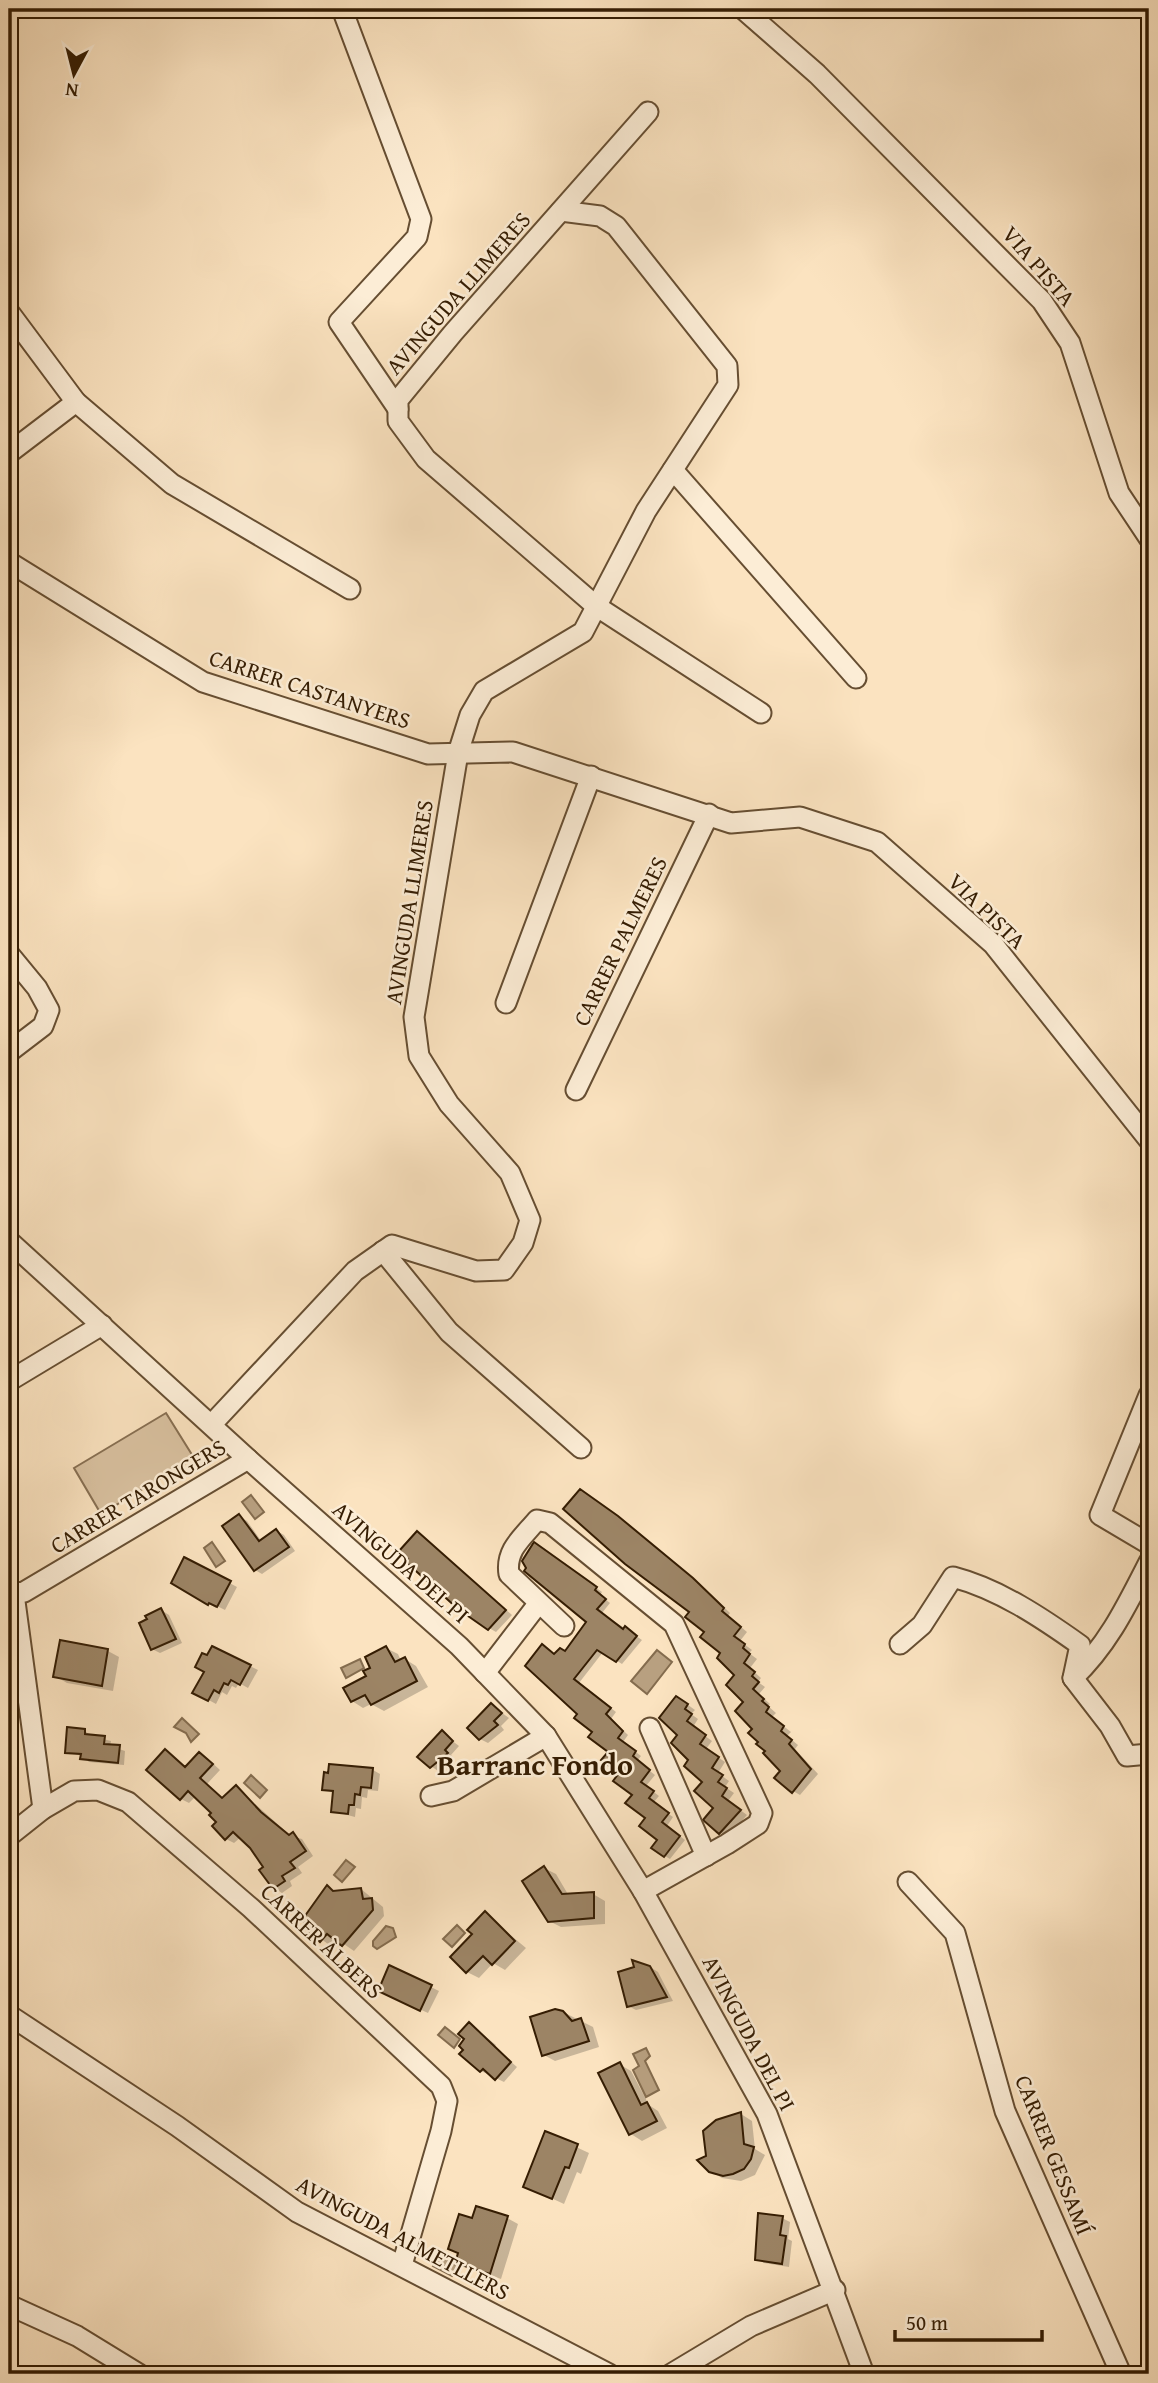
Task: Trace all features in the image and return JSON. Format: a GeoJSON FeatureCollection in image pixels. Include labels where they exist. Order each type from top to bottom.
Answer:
{"type":"FeatureCollection","features":[{"type":"Feature","properties":{"kind":"street","name":"AVINGUDA LLIMERES"},"geometry":{"type":"LineString","coordinates":[[342,9],[421,219],[417,237],[339,322],[398,409]]}},
{"type":"Feature","properties":{"kind":"street","name":"VIA PISTA"},"geometry":{"type":"LineString","coordinates":[[756,13],[1042,301],[1070,343],[1119,493],[1149,538]]}},
{"type":"Feature","properties":{"kind":"street","name":"AVINGUDA LLIMERES"},"geometry":{"type":"LineString","coordinates":[[648,112],[453,333],[398,400],[398,421],[426,459],[597,606],[761,713]]}},
{"type":"Feature","properties":{"kind":"street","name":"AVINGUDA LLIMERES"},"geometry":{"type":"LineString","coordinates":[[383,1251],[392,1245],[476,1271],[504,1270],[523,1243],[530,1220],[510,1173],[449,1104],[419,1056],[414,1017],[458,753],[470,715],[484,691],[583,632],[646,511],[728,385],[727,366],[616,226],[600,216],[561,211]]}},
{"type":"Feature","properties":{"kind":"street"},"geometry":{"type":"LineString","coordinates":[[9,312],[76,402],[172,484],[350,589]]}},
{"type":"Feature","properties":{"kind":"street"},"geometry":{"type":"LineString","coordinates":[[9,453],[76,402]]}},
{"type":"Feature","properties":{"kind":"street"},"geometry":{"type":"LineString","coordinates":[[673,470],[856,678]]}},
{"type":"Feature","properties":{"kind":"street","name":"CARRER CASTANYERS"},"geometry":{"type":"LineString","coordinates":[[9,562],[203,682],[428,754],[458,753]]}},
{"type":"Feature","properties":{"kind":"street"},"geometry":{"type":"LineString","coordinates":[[458,753],[513,751],[709,814]]}},
{"type":"Feature","properties":{"kind":"street"},"geometry":{"type":"LineString","coordinates":[[506,1003],[591,776]]}},
{"type":"Feature","properties":{"kind":"street","name":"VIA PISTA"},"geometry":{"type":"LineString","coordinates":[[709,814],[731,823],[800,817],[877,842],[993,944],[1149,1140]]}},
{"type":"Feature","properties":{"kind":"street","name":"CARRER PALMERES"},"geometry":{"type":"LineString","coordinates":[[576,1090],[709,814]]}},
{"type":"Feature","properties":{"kind":"street"},"geometry":{"type":"LineString","coordinates":[[9,954],[37,988],[50,1010],[43,1026],[9,1052]]}},
{"type":"Feature","properties":{"kind":"street"},"geometry":{"type":"LineString","coordinates":[[9,1241],[212,1424],[355,1270],[383,1251],[449,1332],[581,1448]]}},
{"type":"Feature","properties":{"kind":"street"},"geometry":{"type":"LineString","coordinates":[[9,1381],[102,1325]]}},
{"type":"Feature","properties":{"kind":"street"},"geometry":{"type":"LineString","coordinates":[[1149,1395],[1100,1515],[1149,1544]]}},
{"type":"Feature","properties":{"kind":"street","name":"CARRER TARONGERS"},"geometry":{"type":"LineString","coordinates":[[12,1594],[24,1592],[248,1459],[212,1424]]}},
{"type":"Feature","properties":{"kind":"street","name":"AVINGUDA DEL PI"},"geometry":{"type":"LineString","coordinates":[[248,1459],[459,1646],[546,1736],[643,1891],[767,2114],[835,2290],[864,2374]]}},
{"type":"Feature","properties":{"kind":"street"},"geometry":{"type":"LineString","coordinates":[[564,1626],[509,1574],[507,1562],[510,1551],[537,1520],[550,1522],[674,1624],[762,1813],[758,1824],[643,1891]]}},
{"type":"Feature","properties":{"kind":"street"},"geometry":{"type":"LineString","coordinates":[[1073,1678],[1097,1656],[1149,1562]]}},
{"type":"Feature","properties":{"kind":"street"},"geometry":{"type":"LineString","coordinates":[[900,1644],[922,1625],[953,1577],[968,1581],[1045,1620],[1080,1645],[1073,1678],[1110,1727],[1127,1756],[1149,1754]]}},
{"type":"Feature","properties":{"kind":"street"},"geometry":{"type":"LineString","coordinates":[[12,1594],[43,1810]]}},
{"type":"Feature","properties":{"kind":"street"},"geometry":{"type":"LineString","coordinates":[[485,1673],[538,1604]]}},
{"type":"Feature","properties":{"kind":"street"},"geometry":{"type":"LineString","coordinates":[[650,1728],[706,1856]]}},
{"type":"Feature","properties":{"kind":"street"},"geometry":{"type":"LineString","coordinates":[[431,1796],[463,1786],[546,1736]]}},
{"type":"Feature","properties":{"kind":"street","name":"CARRER ÀLBERS"},"geometry":{"type":"LineString","coordinates":[[9,1836],[74,1791],[98,1790],[128,1802],[251,1908],[441,2086],[447,2101],[441,2130],[402,2265]]}},
{"type":"Feature","properties":{"kind":"street","name":"CARRER GESSAMÍ"},"geometry":{"type":"LineString","coordinates":[[908,1882],[955,1933],[1005,2111],[1121,2374]]}},
{"type":"Feature","properties":{"kind":"street","name":"AVINGUDA ALMETLLERS"},"geometry":{"type":"LineString","coordinates":[[9,2015],[177,2126],[297,2212],[609,2374]]}},
{"type":"Feature","properties":{"kind":"street"},"geometry":{"type":"LineString","coordinates":[[671,2374],[751,2326],[835,2290]]}},
{"type":"Feature","properties":{"kind":"street"},"geometry":{"type":"LineString","coordinates":[[9,2305],[77,2336],[139,2374]]}},
{"type":"Feature","properties":{"kind":"shaded area"},"geometry":{"type":"Polygon","coordinates":[[[166,1413],[194,1458],[101,1514],[74,1468],[166,1413]]]}},
{"type":"Feature","properties":{"kind":"shaded area"},"geometry":{"type":"Polygon","coordinates":[[[251,1495],[264,1512],[255,1519],[242,1502],[251,1495]]]}},
{"type":"Feature","properties":{"kind":"shaded area"},"geometry":{"type":"Polygon","coordinates":[[[212,1542],[225,1561],[216,1567],[204,1548],[212,1542]]]}},
{"type":"Feature","properties":{"kind":"shaded area"},"geometry":{"type":"Polygon","coordinates":[[[657,1650],[672,1662],[647,1694],[631,1681],[657,1650]]]}},
{"type":"Feature","properties":{"kind":"shaded area"},"geometry":{"type":"Polygon","coordinates":[[[360,1659],[364,1668],[346,1678],[341,1668],[360,1659]]]}},
{"type":"Feature","properties":{"kind":"shaded area"},"geometry":{"type":"Polygon","coordinates":[[[182,1718],[199,1734],[191,1742],[186,1733],[174,1727],[182,1718]]]}},
{"type":"Feature","properties":{"kind":"shaded area"},"geometry":{"type":"Polygon","coordinates":[[[251,1775],[267,1790],[260,1798],[244,1783],[251,1775]]]}},
{"type":"Feature","properties":{"kind":"shaded area"},"geometry":{"type":"Polygon","coordinates":[[[346,1860],[355,1867],[342,1882],[334,1875],[346,1860]]]}},
{"type":"Feature","properties":{"kind":"shaded area"},"geometry":{"type":"Polygon","coordinates":[[[457,1925],[465,1933],[452,1947],[443,1939],[457,1925]]]}},
{"type":"Feature","properties":{"kind":"shaded area"},"geometry":{"type":"Polygon","coordinates":[[[386,1926],[393,1928],[396,1937],[377,1949],[373,1946],[373,1941],[386,1926]]]}},
{"type":"Feature","properties":{"kind":"shaded area"},"geometry":{"type":"Polygon","coordinates":[[[445,2027],[460,2039],[454,2048],[438,2035],[445,2027]]]}},
{"type":"Feature","properties":{"kind":"shaded area"},"geometry":{"type":"Polygon","coordinates":[[[646,2048],[650,2056],[645,2061],[659,2090],[646,2097],[633,2070],[639,2066],[633,2054],[646,2048]]]}},
{"type":"Feature","properties":{"kind":"shaded area"},"geometry":{"type":"Polygon","coordinates":[[[438,2255],[458,2266],[452,2276],[433,2266],[438,2255]]]}},
{"type":"Feature","properties":{"kind":"building"},"geometry":{"type":"Polygon","coordinates":[[[580,1489],[618,1516],[693,1578],[724,1608],[722,1611],[741,1627],[734,1636],[745,1644],[743,1648],[750,1654],[744,1663],[755,1672],[752,1676],[759,1682],[753,1689],[769,1707],[766,1712],[784,1726],[781,1731],[792,1740],[789,1744],[811,1769],[792,1793],[774,1778],[780,1771],[756,1744],[758,1742],[748,1733],[752,1729],[735,1711],[743,1702],[726,1685],[734,1675],[717,1658],[720,1653],[700,1637],[704,1632],[685,1617],[689,1612],[625,1564],[563,1509],[580,1489]]]}},
{"type":"Feature","properties":{"kind":"building"},"geometry":{"type":"Polygon","coordinates":[[[239,1514],[259,1541],[276,1529],[289,1547],[254,1571],[222,1526],[239,1514]]]}},
{"type":"Feature","properties":{"kind":"building"},"geometry":{"type":"Polygon","coordinates":[[[417,1531],[506,1610],[488,1630],[458,1609],[406,1562],[408,1559],[399,1551],[417,1531]]]}},
{"type":"Feature","properties":{"kind":"building"},"geometry":{"type":"Polygon","coordinates":[[[534,1542],[597,1587],[595,1590],[606,1599],[597,1609],[637,1636],[616,1662],[597,1650],[574,1679],[611,1708],[606,1714],[623,1731],[618,1738],[636,1751],[633,1756],[650,1770],[641,1782],[654,1791],[649,1798],[669,1813],[662,1822],[680,1836],[664,1857],[651,1848],[657,1840],[639,1826],[645,1818],[625,1803],[632,1795],[613,1781],[619,1773],[601,1760],[608,1752],[588,1737],[592,1732],[574,1718],[577,1714],[525,1666],[542,1644],[554,1654],[560,1648],[565,1651],[586,1622],[524,1571],[526,1568],[522,1561],[534,1542]]]}},
{"type":"Feature","properties":{"kind":"building"},"geometry":{"type":"Polygon","coordinates":[[[184,1557],[231,1581],[217,1607],[209,1603],[208,1605],[171,1583],[184,1557]]]}},
{"type":"Feature","properties":{"kind":"building"},"geometry":{"type":"Polygon","coordinates":[[[161,1608],[176,1639],[151,1650],[139,1623],[147,1619],[145,1616],[161,1608]]]}},
{"type":"Feature","properties":{"kind":"building"},"geometry":{"type":"Polygon","coordinates":[[[60,1640],[108,1649],[102,1686],[53,1677],[60,1640]]]}},
{"type":"Feature","properties":{"kind":"building"},"geometry":{"type":"Polygon","coordinates":[[[212,1646],[251,1665],[240,1685],[231,1680],[228,1685],[224,1683],[219,1693],[214,1690],[208,1701],[192,1693],[204,1672],[195,1667],[202,1653],[207,1655],[212,1646]]]}},
{"type":"Feature","properties":{"kind":"building"},"geometry":{"type":"Polygon","coordinates":[[[386,1646],[395,1662],[405,1657],[417,1681],[371,1705],[365,1695],[351,1702],[343,1688],[366,1676],[363,1671],[370,1668],[365,1657],[386,1646]]]}},
{"type":"Feature","properties":{"kind":"building"},"geometry":{"type":"Polygon","coordinates":[[[676,1696],[688,1704],[685,1709],[692,1714],[687,1721],[706,1735],[700,1744],[719,1757],[712,1768],[723,1775],[718,1782],[727,1788],[722,1796],[741,1810],[719,1834],[703,1820],[713,1808],[694,1791],[702,1782],[684,1766],[688,1760],[671,1743],[677,1735],[659,1718],[676,1696]]]}},
{"type":"Feature","properties":{"kind":"building"},"geometry":{"type":"Polygon","coordinates":[[[491,1703],[502,1713],[494,1721],[498,1725],[479,1740],[467,1728],[491,1703]]]}},
{"type":"Feature","properties":{"kind":"building"},"geometry":{"type":"Polygon","coordinates":[[[67,1727],[85,1729],[85,1734],[105,1736],[104,1744],[120,1745],[118,1763],[80,1759],[81,1754],[65,1753],[67,1727]]]}},
{"type":"Feature","properties":{"kind":"building"},"geometry":{"type":"Polygon","coordinates":[[[442,1730],[453,1741],[445,1750],[448,1753],[430,1768],[417,1757],[442,1730]]]}},
{"type":"Feature","properties":{"kind":"building"},"geometry":{"type":"Polygon","coordinates":[[[165,1749],[185,1767],[199,1752],[213,1764],[200,1778],[222,1798],[236,1785],[261,1812],[289,1835],[293,1832],[306,1851],[290,1862],[295,1868],[282,1876],[285,1881],[273,1889],[259,1870],[263,1867],[250,1848],[233,1832],[225,1840],[212,1826],[216,1822],[209,1815],[211,1813],[188,1791],[180,1800],[146,1770],[165,1749]]]}},
{"type":"Feature","properties":{"kind":"building"},"geometry":{"type":"Polygon","coordinates":[[[329,1764],[373,1768],[371,1788],[361,1787],[360,1795],[355,1794],[354,1805],[349,1805],[348,1814],[331,1812],[333,1791],[322,1790],[324,1772],[328,1773],[329,1764]]]}},
{"type":"Feature","properties":{"kind":"building"},"geometry":{"type":"Polygon","coordinates":[[[544,1866],[562,1894],[594,1892],[594,1918],[548,1922],[522,1881],[544,1866]]]}},
{"type":"Feature","properties":{"kind":"building"},"geometry":{"type":"Polygon","coordinates":[[[327,1885],[333,1891],[361,1888],[363,1899],[372,1898],[373,1910],[342,1946],[327,1934],[320,1942],[307,1930],[310,1927],[302,1920],[327,1885]]]}},
{"type":"Feature","properties":{"kind":"building"},"geometry":{"type":"Polygon","coordinates":[[[485,1911],[515,1941],[492,1965],[483,1956],[466,1973],[450,1957],[472,1934],[467,1930],[485,1911]]]}},
{"type":"Feature","properties":{"kind":"building"},"geometry":{"type":"Polygon","coordinates":[[[632,1960],[650,1966],[667,1997],[627,2007],[618,1972],[634,1967],[632,1960]]]}},
{"type":"Feature","properties":{"kind":"building"},"geometry":{"type":"Polygon","coordinates":[[[389,1965],[432,1985],[420,2011],[378,1991],[389,1965]]]}},
{"type":"Feature","properties":{"kind":"building"},"geometry":{"type":"Polygon","coordinates":[[[555,2009],[563,2011],[572,2021],[581,2018],[589,2041],[542,2056],[530,2017],[555,2009]]]}},
{"type":"Feature","properties":{"kind":"building"},"geometry":{"type":"Polygon","coordinates":[[[469,2022],[511,2062],[495,2080],[483,2069],[480,2072],[459,2054],[463,2050],[459,2046],[464,2039],[458,2034],[469,2022]]]}},
{"type":"Feature","properties":{"kind":"building"},"geometry":{"type":"Polygon","coordinates":[[[620,2062],[641,2105],[647,2102],[657,2121],[629,2135],[598,2073],[620,2062]]]}},
{"type":"Feature","properties":{"kind":"building"},"geometry":{"type":"Polygon","coordinates":[[[741,2112],[744,2144],[754,2147],[751,2159],[744,2169],[733,2174],[723,2176],[709,2172],[697,2160],[706,2156],[703,2131],[716,2120],[741,2112]]]}},
{"type":"Feature","properties":{"kind":"building"},"geometry":{"type":"Polygon","coordinates":[[[545,2131],[578,2144],[569,2168],[565,2167],[552,2199],[523,2187],[545,2131]]]}},
{"type":"Feature","properties":{"kind":"building"},"geometry":{"type":"Polygon","coordinates":[[[476,2206],[508,2216],[490,2274],[455,2263],[458,2253],[448,2249],[459,2214],[472,2218],[476,2206]]]}},
{"type":"Feature","properties":{"kind":"building"},"geometry":{"type":"Polygon","coordinates":[[[758,2213],[783,2216],[780,2235],[786,2236],[782,2264],[755,2260],[758,2213]]]}},
{"type":"Feature","properties":{"kind":"district","name":"Barranc Fondo"},"geometry":{"type":"Point","coordinates":[535,1765]}}]}
